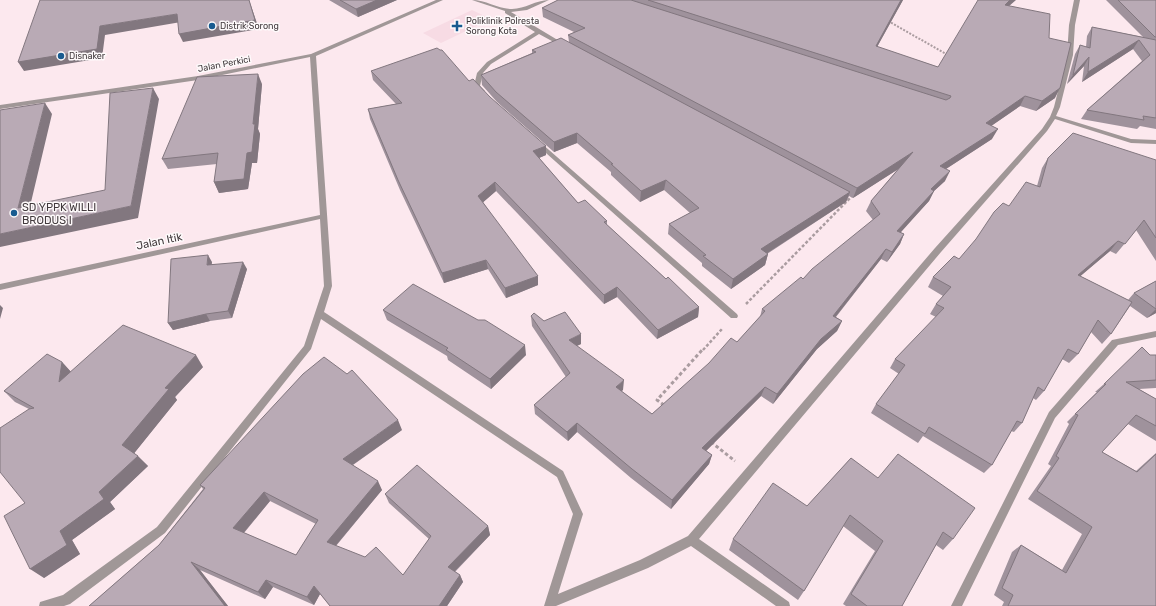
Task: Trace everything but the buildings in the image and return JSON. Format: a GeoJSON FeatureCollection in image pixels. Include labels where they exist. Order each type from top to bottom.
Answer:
{"type":"FeatureCollection","features":[{"type":"Feature","properties":{"kind":"street","name":"Jalan Perkici"},"geometry":{"type":"LineString","coordinates":[[0,107],[198,78],[313,56],[440,0]]}},
{"type":"Feature","properties":{"kind":"street"},"geometry":{"type":"LineString","coordinates":[[475,0],[507,12],[567,48]]}},
{"type":"Feature","properties":{"kind":"street"},"geometry":{"type":"LineString","coordinates":[[507,12],[528,8],[546,0]]}},
{"type":"Feature","properties":{"kind":"street"},"geometry":{"type":"LineString","coordinates":[[549,604],[644,564],[692,540],[938,250],[1045,130],[1053,117],[1070,56],[1072,24],[1077,0]]}},
{"type":"Feature","properties":{"kind":"street"},"geometry":{"type":"LineString","coordinates":[[485,95],[477,86],[480,73],[489,63],[539,32]]}},
{"type":"Feature","properties":{"kind":"street"},"geometry":{"type":"LineString","coordinates":[[44,606],[66,600],[161,530],[308,347],[328,286],[313,56]]}},
{"type":"Feature","properties":{"kind":"street"},"geometry":{"type":"LineString","coordinates":[[1053,117],[1131,140],[1156,142]]}},
{"type":"Feature","properties":{"kind":"street"},"geometry":{"type":"LineString","coordinates":[[535,140],[734,316]]}},
{"type":"Feature","properties":{"kind":"street","name":"Jalan Itik"},"geometry":{"type":"LineString","coordinates":[[0,287],[324,216]]}},
{"type":"Feature","properties":{"kind":"street"},"geometry":{"type":"LineString","coordinates":[[319,313],[560,474],[578,514],[549,604]]}},
{"type":"Feature","properties":{"kind":"street"},"geometry":{"type":"LineString","coordinates":[[956,606],[1052,415],[1115,342],[1156,334]]}},
{"type":"Feature","properties":{"kind":"street"},"geometry":{"type":"LineString","coordinates":[[692,540],[785,606]]}},
{"type":"Feature","properties":{"kind":"path"},"geometry":{"type":"LineString","coordinates":[[882,18],[950,56]]}},
{"type":"Feature","properties":{"kind":"path"},"geometry":{"type":"LineString","coordinates":[[670,410],[657,400],[734,316],[854,194]]}},
{"type":"Feature","properties":{"kind":"path"},"geometry":{"type":"LineString","coordinates":[[707,439],[750,472]]}},
{"type":"Feature","properties":{"kind":"shaded area","name":"Poliklinik Polresta Sorong Kota"},"geometry":{"type":"Polygon","coordinates":[[[472,10],[491,19],[441,43],[423,33],[472,10]]]}},
{"type":"Feature","properties":{"kind":"place","name":"Distrik Sorong"},"geometry":{"type":"Point","coordinates":[212,26]}},
{"type":"Feature","properties":{"kind":"place","name":"Poliklinik Polresta Sorong Kota"},"geometry":{"type":"Point","coordinates":[457,26]}},
{"type":"Feature","properties":{"kind":"place","name":"Disnaker"},"geometry":{"type":"Point","coordinates":[61,56]}},
{"type":"Feature","properties":{"kind":"place","name":"SD YPPK WILLI BRODUS I"},"geometry":{"type":"Point","coordinates":[14,213]}}]}
